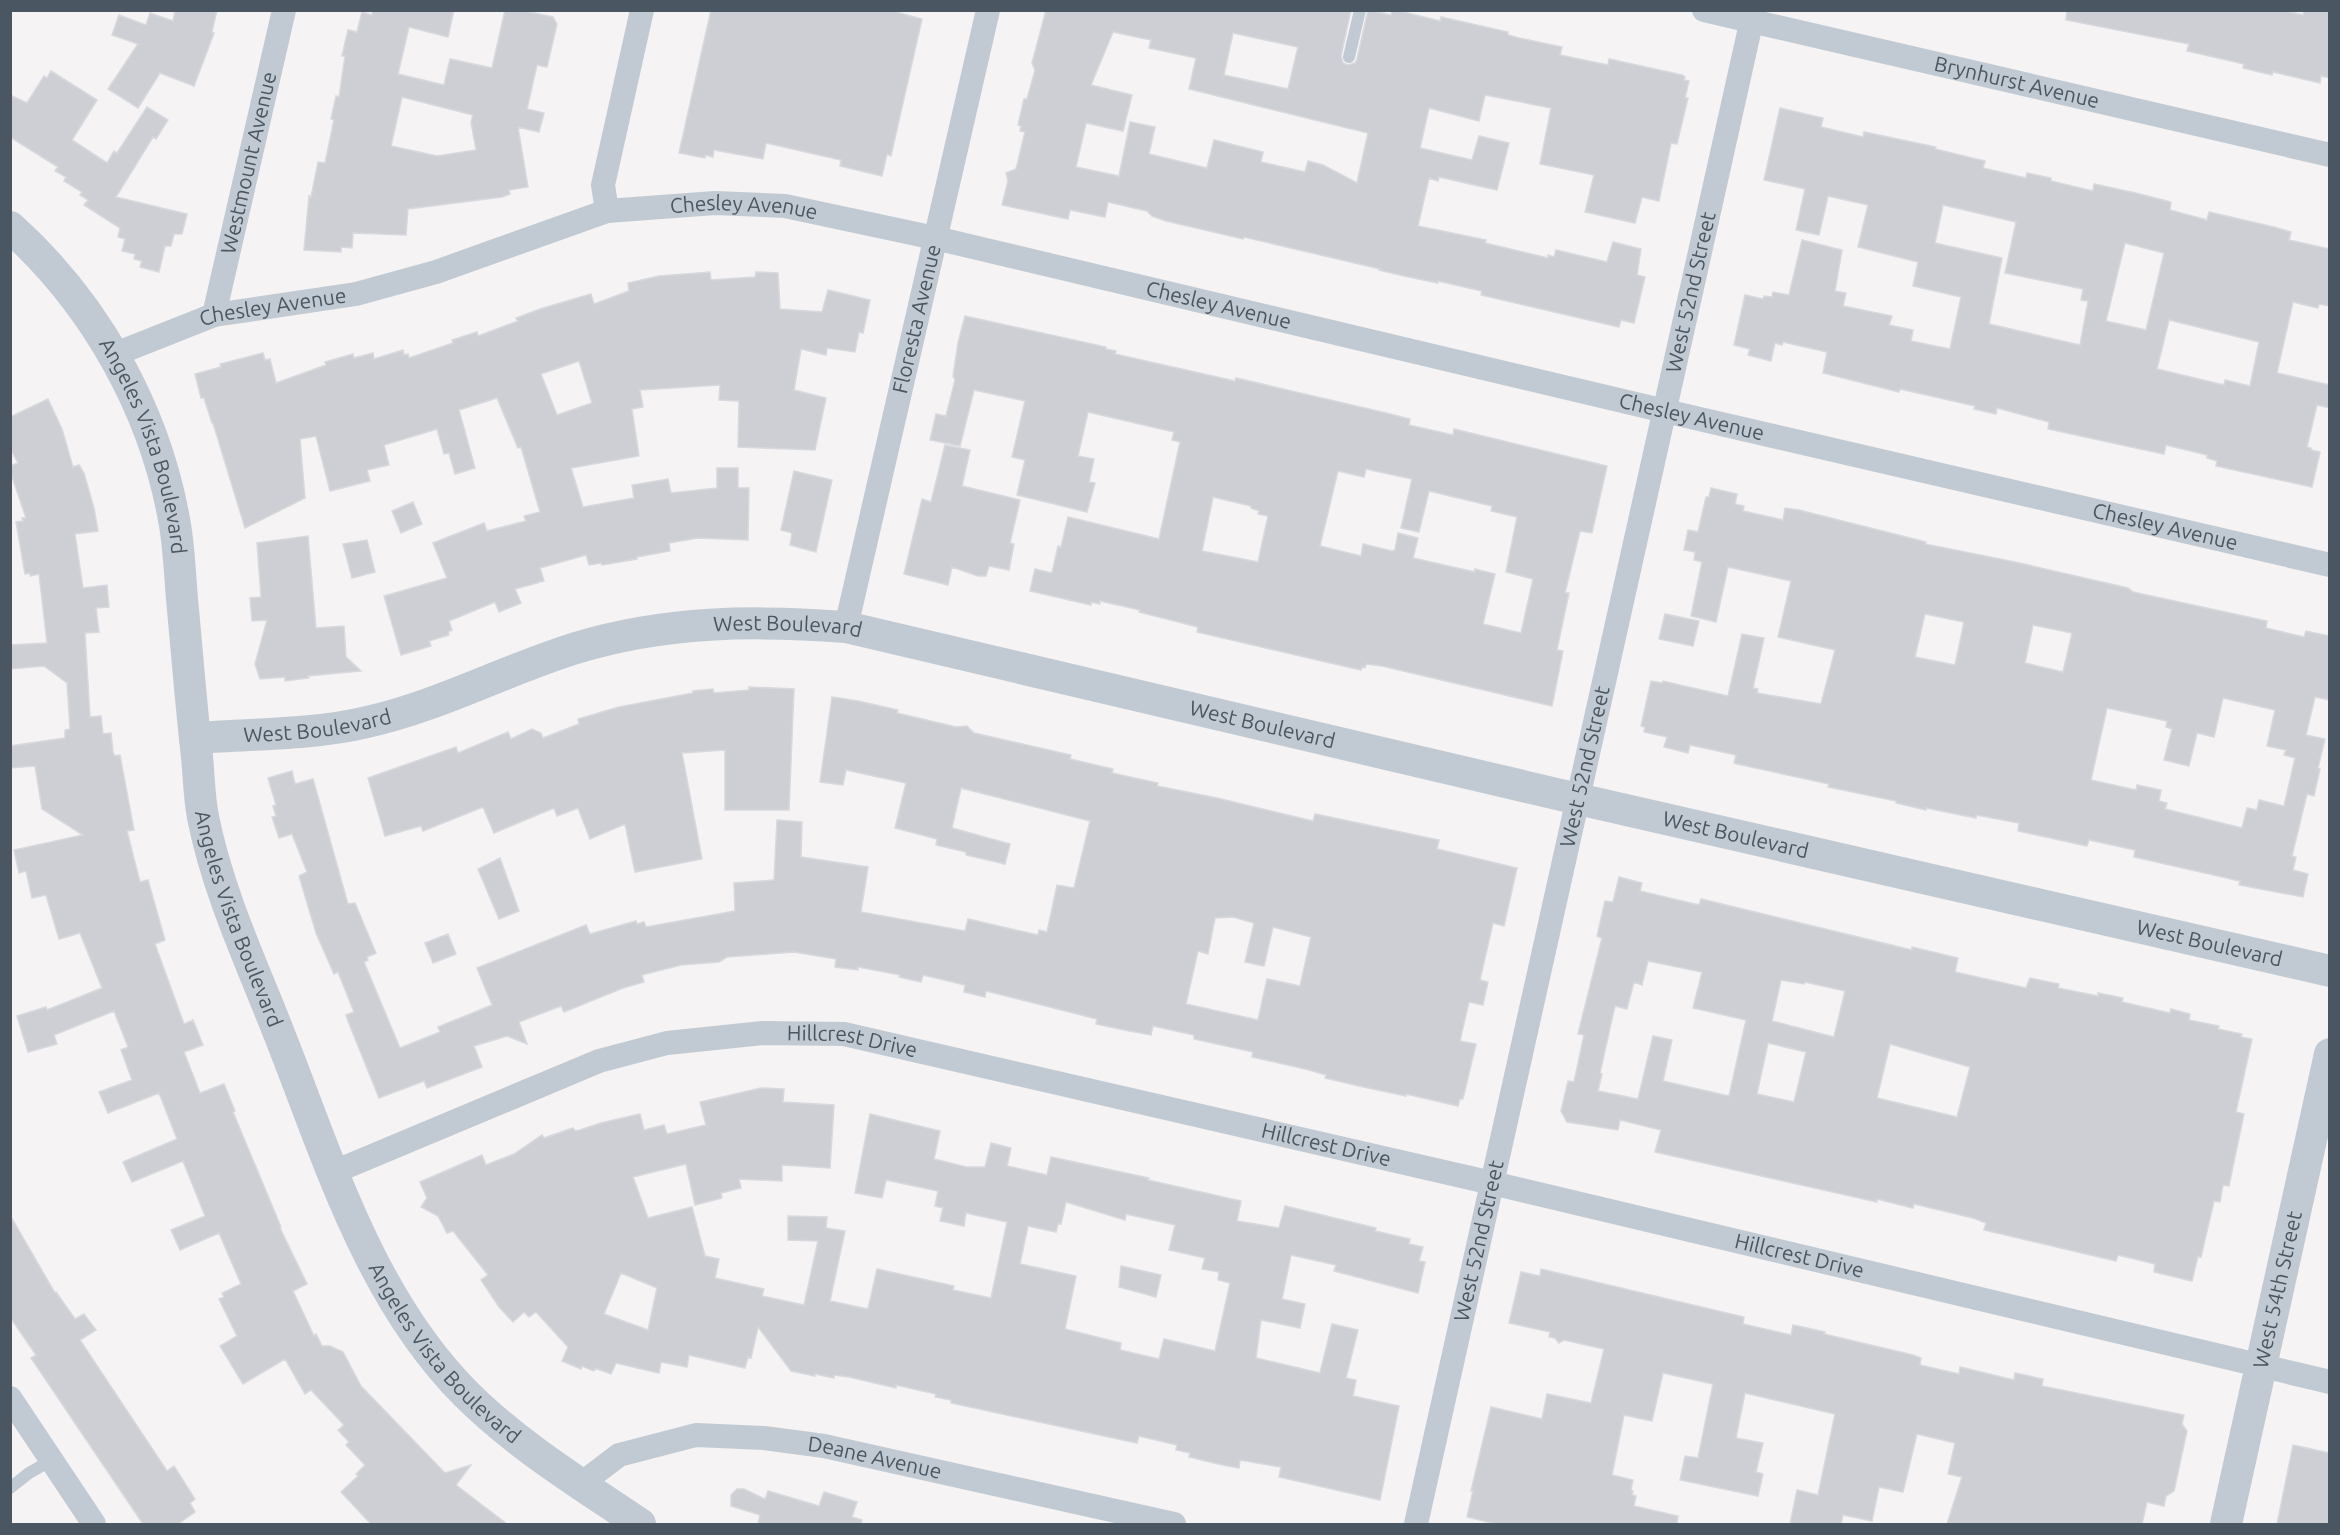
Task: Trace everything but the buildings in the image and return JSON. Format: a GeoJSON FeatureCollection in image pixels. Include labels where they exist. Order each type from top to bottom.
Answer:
{"type":"FeatureCollection","features":[{"type":"Feature","properties":{"kind":"street","name":"Westmount Avenue"},"geometry":{"type":"LineString","coordinates":[[214,315],[284,10]]}},
{"type":"Feature","properties":{"kind":"street"},"geometry":{"type":"LineString","coordinates":[[607,211],[603,185],[642,10]]}},
{"type":"Feature","properties":{"kind":"street","name":"Floresta Avenue"},"geometry":{"type":"LineString","coordinates":[[846,627],[988,10]]}},
{"type":"Feature","properties":{"kind":"street","name":"Brynhurst Avenue"},"geometry":{"type":"LineString","coordinates":[[1704,10],[1753,16],[2330,155]]}},
{"type":"Feature","properties":{"kind":"street","name":"West 52nd Street"},"geometry":{"type":"LineString","coordinates":[[1416,1524],[1753,16]]}},
{"type":"Feature","properties":{"kind":"street","name":"Chesley Avenue"},"geometry":{"type":"LineString","coordinates":[[113,355],[214,315],[356,294],[436,272],[607,211],[715,203],[785,206],[935,238],[1665,411],[2330,565]]}},
{"type":"Feature","properties":{"kind":"street","name":"Angeles Vista Boulevard"},"geometry":{"type":"LineString","coordinates":[[10,228],[25,240],[72,293],[113,355],[135,396],[159,456],[175,526],[203,815],[222,890],[361,1239],[388,1292],[432,1357],[466,1394],[518,1440],[640,1524]]}},
{"type":"Feature","properties":{"kind":"street","name":"West Boulevard"},"geometry":{"type":"LineString","coordinates":[[195,738],[310,730],[364,723],[416,710],[576,648],[641,633],[699,624],[778,622],[846,627],[1578,799],[2330,971]]}},
{"type":"Feature","properties":{"kind":"street","name":"Hillcrest Drive"},"geometry":{"type":"LineString","coordinates":[[334,1172],[599,1061],[667,1043],[763,1033],[844,1034],[1492,1183],[2330,1382]]}},
{"type":"Feature","properties":{"kind":"street","name":"West 54th Street"},"geometry":{"type":"LineString","coordinates":[[2226,1524],[2259,1366],[2330,1054]]}},
{"type":"Feature","properties":{"kind":"street"},"geometry":{"type":"LineString","coordinates":[[10,1398],[94,1524]]}},
{"type":"Feature","properties":{"kind":"street","name":"Deane Avenue"},"geometry":{"type":"LineString","coordinates":[[581,1484],[619,1455],[696,1436],[764,1438],[824,1446],[1174,1524]]}},
{"type":"Feature","properties":{"kind":"lane"},"geometry":{"type":"LineString","coordinates":[[1349,57],[1360,10]]}},
{"type":"Feature","properties":{"kind":"lane"},"geometry":{"type":"LineString","coordinates":[[10,1488],[29,1473],[52,1460]]}}]}
